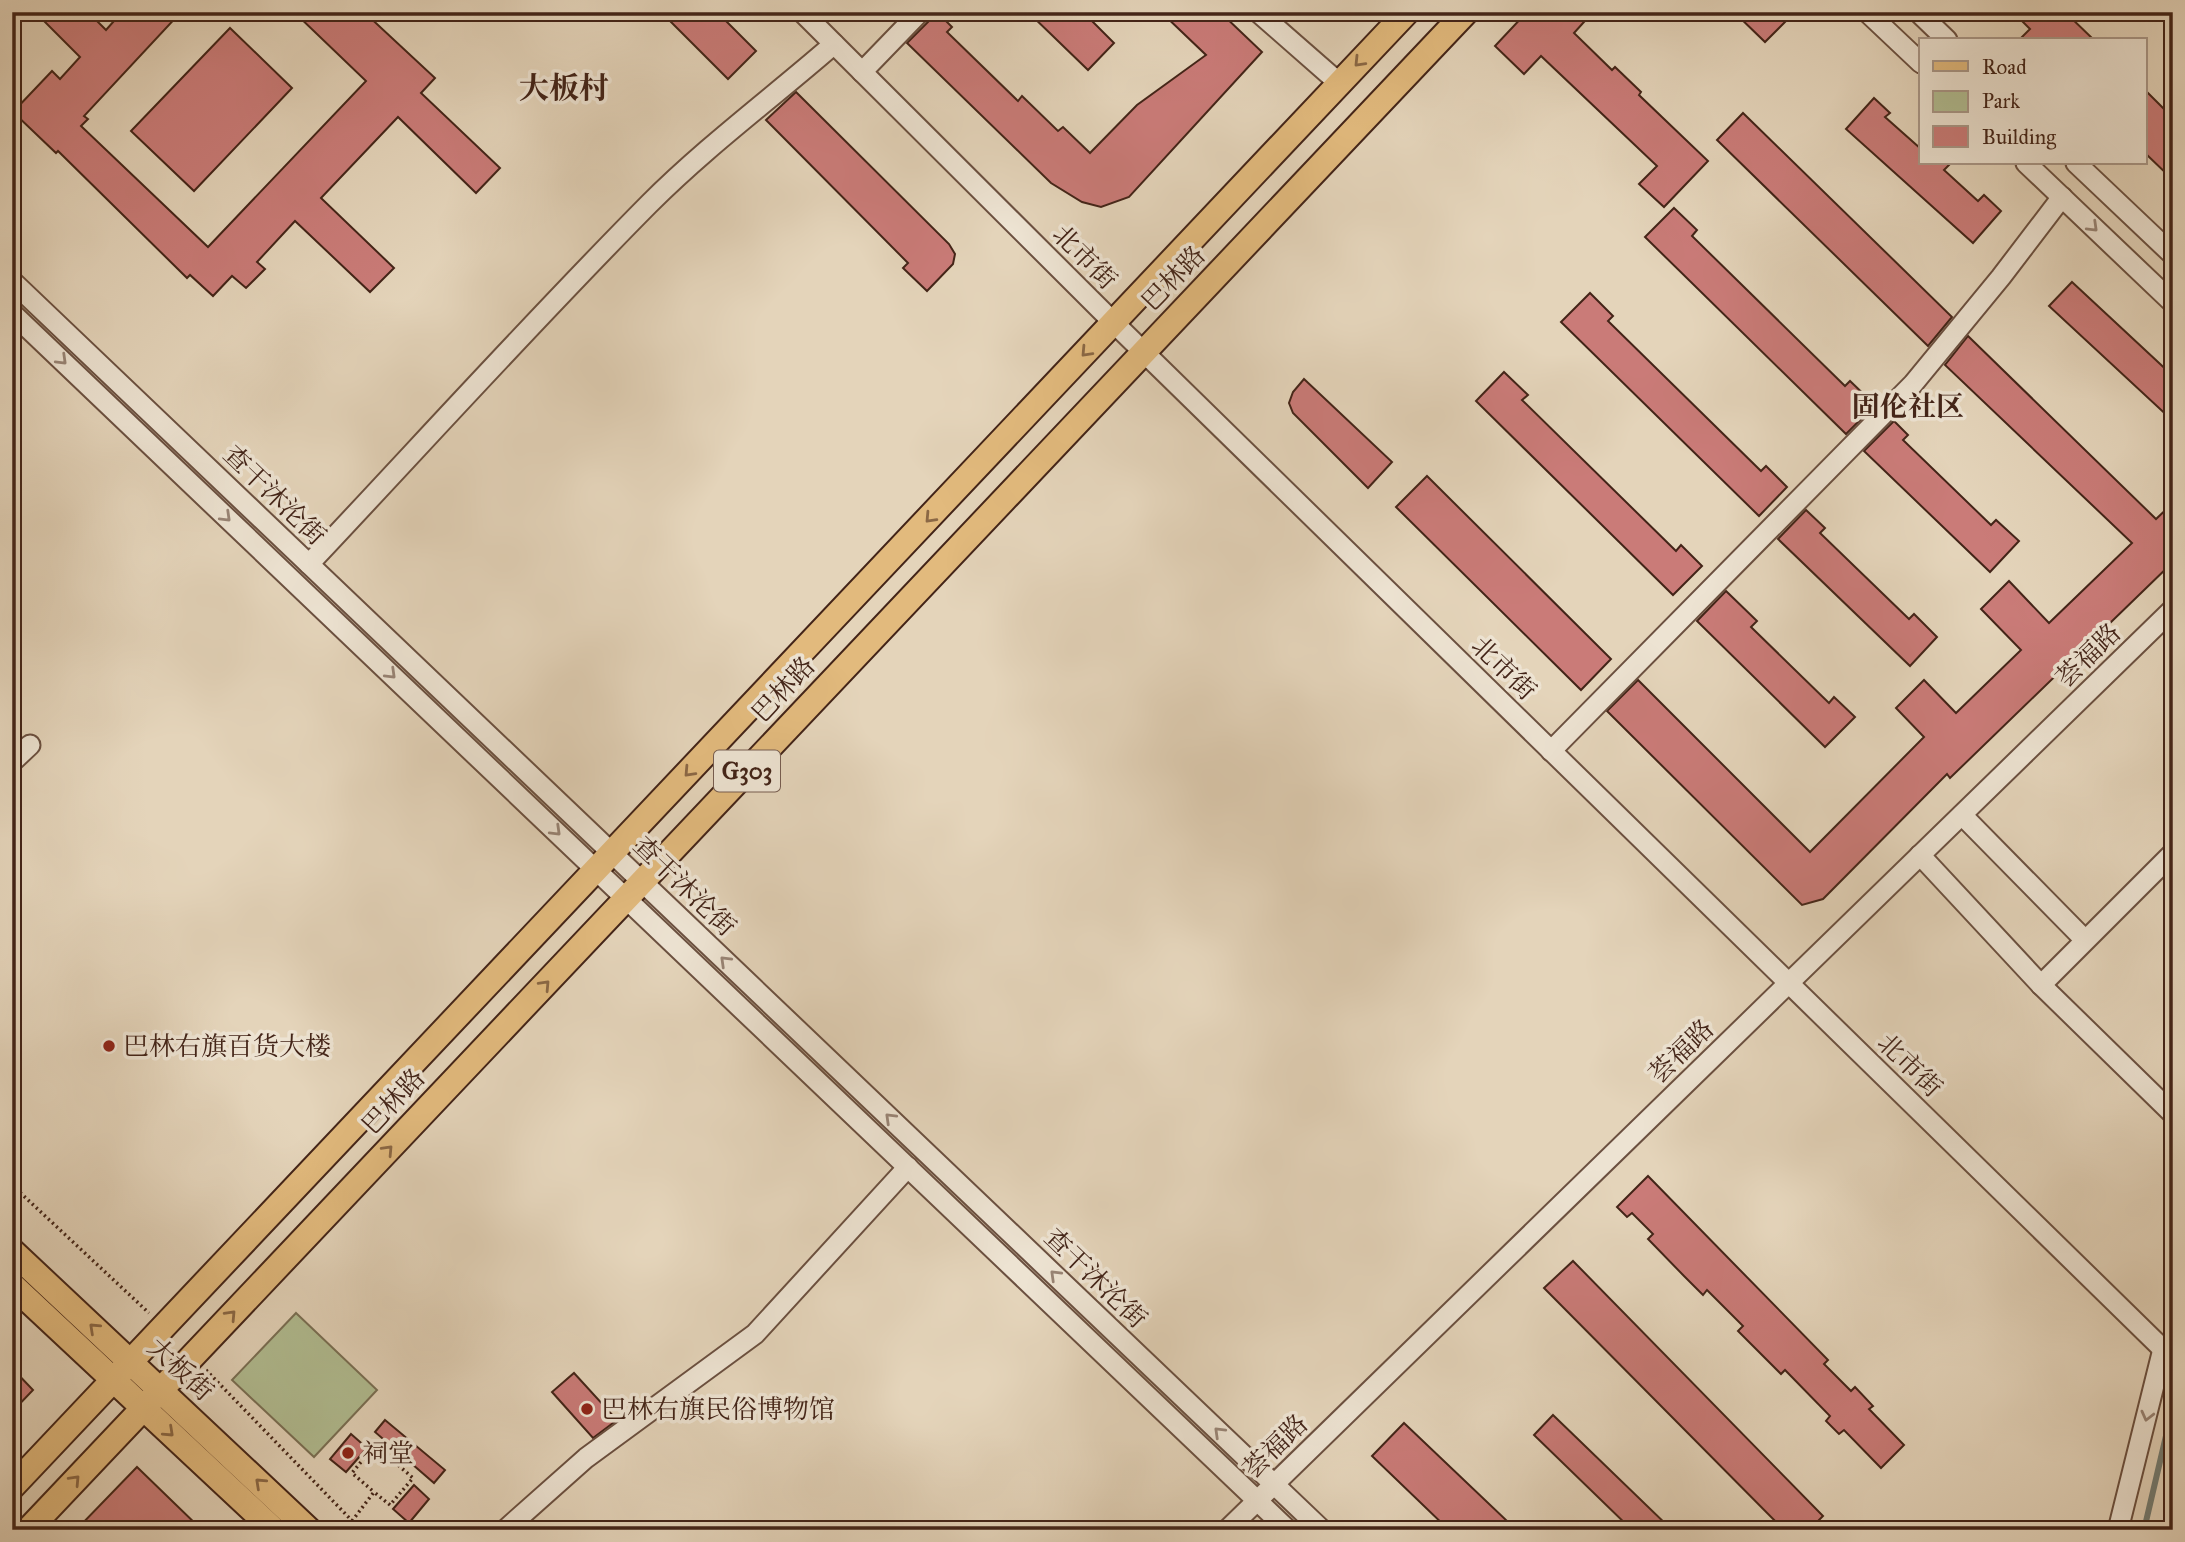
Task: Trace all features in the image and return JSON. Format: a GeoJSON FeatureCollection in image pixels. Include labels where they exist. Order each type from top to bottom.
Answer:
{"type":"FeatureCollection","features":[{"type":"Feature","properties":{"kind":"main road","name":"巴林路"},"geometry":{"type":"LineString","coordinates":[[12,1487],[1406,12]]}},
{"type":"Feature","properties":{"kind":"main road","name":"巴林路"},"geometry":{"type":"LineString","coordinates":[[28,1530],[1466,12]]}},
{"type":"Feature","properties":{"kind":"main road","name":"大板街"},"geometry":{"type":"LineString","coordinates":[[12,1251],[122,1371],[309,1530]]}},
{"type":"Feature","properties":{"kind":"main road","name":"大板街"},"geometry":{"type":"LineString","coordinates":[[12,1285],[122,1371]]}},
{"type":"Feature","properties":{"kind":"main road","name":"大板街"},"geometry":{"type":"LineString","coordinates":[[152,1399],[274,1530]]}},
{"type":"Feature","properties":{"kind":"street","name":"北市街"},"geometry":{"type":"LineString","coordinates":[[802,12],[1143,352],[2168,1354]]}},
{"type":"Feature","properties":{"kind":"street"},"geometry":{"type":"LineString","coordinates":[[862,72],[920,12]]}},
{"type":"Feature","properties":{"kind":"street"},"geometry":{"type":"LineString","coordinates":[[1258,12],[1339,83]]}},
{"type":"Feature","properties":{"kind":"street"},"geometry":{"type":"LineString","coordinates":[[1867,12],[1919,61]]}},
{"type":"Feature","properties":{"kind":"street"},"geometry":{"type":"LineString","coordinates":[[1918,12],[1945,38]]}},
{"type":"Feature","properties":{"kind":"street"},"geometry":{"type":"LineString","coordinates":[[309,564],[649,204],[720,137],[755,114],[834,44]]}},
{"type":"Feature","properties":{"kind":"street"},"geometry":{"type":"LineString","coordinates":[[2027,164],[2173,303]]}},
{"type":"Feature","properties":{"kind":"street"},"geometry":{"type":"LineString","coordinates":[[2077,164],[2173,255]]}},
{"type":"Feature","properties":{"kind":"street"},"geometry":{"type":"LineString","coordinates":[[1551,751],[1913,384],[2001,277],[2062,197]]}},
{"type":"Feature","properties":{"kind":"street","name":"查干沐沦街"},"geometry":{"type":"LineString","coordinates":[[12,281],[309,564],[604,862]]}},
{"type":"Feature","properties":{"kind":"street","name":"查干沐沦街"},"geometry":{"type":"LineString","coordinates":[[12,313],[1322,1530]]}},
{"type":"Feature","properties":{"kind":"street","name":"荟福路"},"geometry":{"type":"LineString","coordinates":[[1227,1530],[2173,609]]}},
{"type":"Feature","properties":{"kind":"street"},"geometry":{"type":"LineString","coordinates":[[12,762],[30,745]]}},
{"type":"Feature","properties":{"kind":"street"},"geometry":{"type":"LineString","coordinates":[[1962,815],[2085,940]]}},
{"type":"Feature","properties":{"kind":"street"},"geometry":{"type":"LineString","coordinates":[[2041,985],[2173,853]]}},
{"type":"Feature","properties":{"kind":"street"},"geometry":{"type":"LineString","coordinates":[[1920,855],[2041,985],[2173,1114]]}},
{"type":"Feature","properties":{"kind":"street","name":"查干沐沦街"},"geometry":{"type":"LineString","coordinates":[[634,890],[908,1167],[1288,1530]]}},
{"type":"Feature","properties":{"kind":"street"},"geometry":{"type":"LineString","coordinates":[[505,1530],[586,1458],[755,1334],[908,1167]]}},
{"type":"Feature","properties":{"kind":"street"},"geometry":{"type":"LineString","coordinates":[[2118,1530],[2168,1354]]}},
{"type":"Feature","properties":{"kind":"path"},"geometry":{"type":"LineString","coordinates":[[375,1445],[413,1478],[390,1505],[374,1492],[352,1473],[375,1445]]}},
{"type":"Feature","properties":{"kind":"path"},"geometry":{"type":"LineString","coordinates":[[352,1521],[374,1492]]}},
{"type":"Feature","properties":{"kind":"green space"},"geometry":{"type":"Polygon","coordinates":[[[296,1313],[377,1390],[314,1457],[232,1380],[296,1313]]]}},
{"type":"Feature","properties":{"kind":"building"},"geometry":{"type":"Polygon","coordinates":[[[35,12],[88,12],[106,30],[122,12],[181,12],[84,116],[88,119],[81,126],[208,247],[366,81],[294,12],[364,12],[435,78],[421,93],[500,168],[476,193],[398,117],[321,198],[394,268],[370,292],[295,221],[257,262],[265,269],[246,288],[232,276],[213,296],[190,275],[187,278],[58,151],[56,153],[13,112],[52,71],[60,79],[80,57],[35,12]]]}},
{"type":"Feature","properties":{"kind":"building"},"geometry":{"type":"Polygon","coordinates":[[[661,12],[717,12],[756,51],[728,79],[661,12]]]}},
{"type":"Feature","properties":{"kind":"building"},"geometry":{"type":"Polygon","coordinates":[[[932,12],[937,12],[952,27],[947,32],[1018,101],[1022,96],[1058,131],[1063,127],[1090,153],[1137,105],[1206,55],[1161,12],[1220,12],[1262,52],[1129,197],[1101,207],[1082,202],[1051,183],[907,43],[929,21],[932,12]]]}},
{"type":"Feature","properties":{"kind":"building"},"geometry":{"type":"Polygon","coordinates":[[[1028,12],[1083,12],[1114,43],[1088,70],[1028,12]]]}},
{"type":"Feature","properties":{"kind":"building"},"geometry":{"type":"Polygon","coordinates":[[[1527,12],[1593,12],[1574,33],[1612,70],[1615,67],[1641,92],[1639,95],[1708,161],[1664,207],[1639,184],[1657,166],[1541,56],[1524,74],[1495,46],[1527,12]]]}},
{"type":"Feature","properties":{"kind":"building"},"geometry":{"type":"Polygon","coordinates":[[[1734,12],[1779,12],[1787,20],[1765,42],[1734,12]]]}},
{"type":"Feature","properties":{"kind":"building"},"geometry":{"type":"Polygon","coordinates":[[[2013,12],[2065,12],[2092,38],[2021,38],[2030,29],[2013,12]]]}},
{"type":"Feature","properties":{"kind":"building"},"geometry":{"type":"Polygon","coordinates":[[[230,28],[292,88],[194,191],[131,131],[230,28]]]}},
{"type":"Feature","properties":{"kind":"building"},"geometry":{"type":"Polygon","coordinates":[[[2146,91],[2173,118],[2173,180],[2146,154],[2146,91]]]}},
{"type":"Feature","properties":{"kind":"building"},"geometry":{"type":"Polygon","coordinates":[[[796,92],[949,244],[955,254],[953,264],[927,291],[903,268],[908,263],[766,120],[796,92]]]}},
{"type":"Feature","properties":{"kind":"building"},"geometry":{"type":"Polygon","coordinates":[[[1874,98],[1890,113],[1885,117],[1919,147],[1919,164],[1950,164],[1944,170],[1978,201],[1984,195],[2001,211],[1973,243],[1846,129],[1874,98]]]}},
{"type":"Feature","properties":{"kind":"building"},"geometry":{"type":"Polygon","coordinates":[[[1743,113],[1952,317],[1928,346],[1717,140],[1743,113]]]}},
{"type":"Feature","properties":{"kind":"building"},"geometry":{"type":"Polygon","coordinates":[[[1674,208],[1697,230],[1692,236],[1845,386],[1850,381],[1875,405],[1846,434],[1645,237],[1674,208]]]}},
{"type":"Feature","properties":{"kind":"building"},"geometry":{"type":"Polygon","coordinates":[[[2072,282],[2173,376],[2173,421],[2049,306],[2072,282]]]}},
{"type":"Feature","properties":{"kind":"building"},"geometry":{"type":"Polygon","coordinates":[[[1590,293],[1613,316],[1608,321],[1761,471],[1766,466],[1787,487],[1759,516],[1561,322],[1590,293]]]}},
{"type":"Feature","properties":{"kind":"building"},"geometry":{"type":"Polygon","coordinates":[[[1968,336],[2156,519],[2173,503],[2173,562],[1950,778],[1947,774],[1823,899],[1802,905],[1607,711],[1638,680],[1810,852],[1924,737],[1896,708],[1924,680],[1956,713],[2021,650],[1981,609],[2009,581],[2049,623],[2132,543],[1945,365],[1968,336]]]}},
{"type":"Feature","properties":{"kind":"building"},"geometry":{"type":"Polygon","coordinates":[[[1504,372],[1528,395],[1522,400],[1676,551],[1681,545],[1702,566],[1673,595],[1476,401],[1504,372]]]}},
{"type":"Feature","properties":{"kind":"building"},"geometry":{"type":"Polygon","coordinates":[[[1304,379],[1392,462],[1368,488],[1293,413],[1289,403],[1293,392],[1304,379]]]}},
{"type":"Feature","properties":{"kind":"building"},"geometry":{"type":"Polygon","coordinates":[[[1894,421],[1908,435],[1903,440],[1991,525],[1996,520],[2019,541],[1990,572],[1864,451],[1894,421]]]}},
{"type":"Feature","properties":{"kind":"building"},"geometry":{"type":"Polygon","coordinates":[[[1427,476],[1611,659],[1581,690],[1396,507],[1427,476]]]}},
{"type":"Feature","properties":{"kind":"building"},"geometry":{"type":"Polygon","coordinates":[[[1806,510],[1825,528],[1820,533],[1909,619],[1914,614],[1937,637],[1910,666],[1778,539],[1806,510]]]}},
{"type":"Feature","properties":{"kind":"building"},"geometry":{"type":"Polygon","coordinates":[[[1726,591],[1757,621],[1751,627],[1829,703],[1834,697],[1855,717],[1825,747],[1697,621],[1726,591]]]}},
{"type":"Feature","properties":{"kind":"building"},"geometry":{"type":"Polygon","coordinates":[[[1648,1176],[1828,1360],[1824,1364],[1851,1391],[1855,1387],[1873,1406],[1869,1409],[1904,1445],[1881,1468],[1844,1430],[1839,1434],[1826,1421],[1830,1416],[1785,1370],[1781,1374],[1738,1331],[1743,1326],[1707,1290],[1703,1295],[1684,1276],[1648,1239],[1653,1234],[1632,1213],[1627,1217],[1617,1207],[1648,1176]]]}},
{"type":"Feature","properties":{"kind":"building"},"geometry":{"type":"Polygon","coordinates":[[[1573,1261],[1823,1516],[1809,1530],[1784,1530],[1544,1288],[1573,1261]]]}},
{"type":"Feature","properties":{"kind":"building"},"geometry":{"type":"Polygon","coordinates":[[[12,1368],[33,1390],[12,1412],[12,1368]]]}},
{"type":"Feature","properties":{"kind":"building","name":"巴林右旗民俗博物馆"},"geometry":{"type":"Polygon","coordinates":[[[574,1373],[617,1420],[593,1438],[552,1392],[574,1373]]]}},
{"type":"Feature","properties":{"kind":"building"},"geometry":{"type":"Polygon","coordinates":[[[1553,1415],[1672,1530],[1632,1530],[1534,1435],[1553,1415]]]}},
{"type":"Feature","properties":{"kind":"building"},"geometry":{"type":"Polygon","coordinates":[[[385,1420],[445,1470],[434,1483],[375,1432],[385,1420]]]}},
{"type":"Feature","properties":{"kind":"building"},"geometry":{"type":"Polygon","coordinates":[[[1404,1423],[1506,1520],[1497,1530],[1449,1530],[1372,1456],[1404,1423]]]}},
{"type":"Feature","properties":{"kind":"building","name":"祠堂"},"geometry":{"type":"Polygon","coordinates":[[[351,1434],[367,1448],[346,1472],[330,1459],[351,1434]]]}},
{"type":"Feature","properties":{"kind":"building"},"geometry":{"type":"Polygon","coordinates":[[[137,1467],[202,1530],[76,1530],[137,1467]]]}},
{"type":"Feature","properties":{"kind":"building"},"geometry":{"type":"Polygon","coordinates":[[[414,1485],[429,1499],[409,1523],[393,1509],[414,1485]]]}},
{"type":"Feature","properties":{"kind":"waterway"},"geometry":{"type":"LineString","coordinates":[[2144,1530],[2173,1406]]}},
{"type":"Feature","properties":{"kind":"place","name":"巴林右旗百货大楼"},"geometry":{"type":"Point","coordinates":[109,1046]}},
{"type":"Feature","properties":{"kind":"place","name":"巴林右旗民俗博物馆"},"geometry":{"type":"Point","coordinates":[587,1409]}},
{"type":"Feature","properties":{"kind":"place","name":"祠堂"},"geometry":{"type":"Point","coordinates":[348,1453]}},
{"type":"Feature","properties":{"kind":"district","name":"大板村"},"geometry":{"type":"Point","coordinates":[564,88]}},
{"type":"Feature","properties":{"kind":"district","name":"固伦社区"},"geometry":{"type":"Point","coordinates":[1908,406]}}]}
